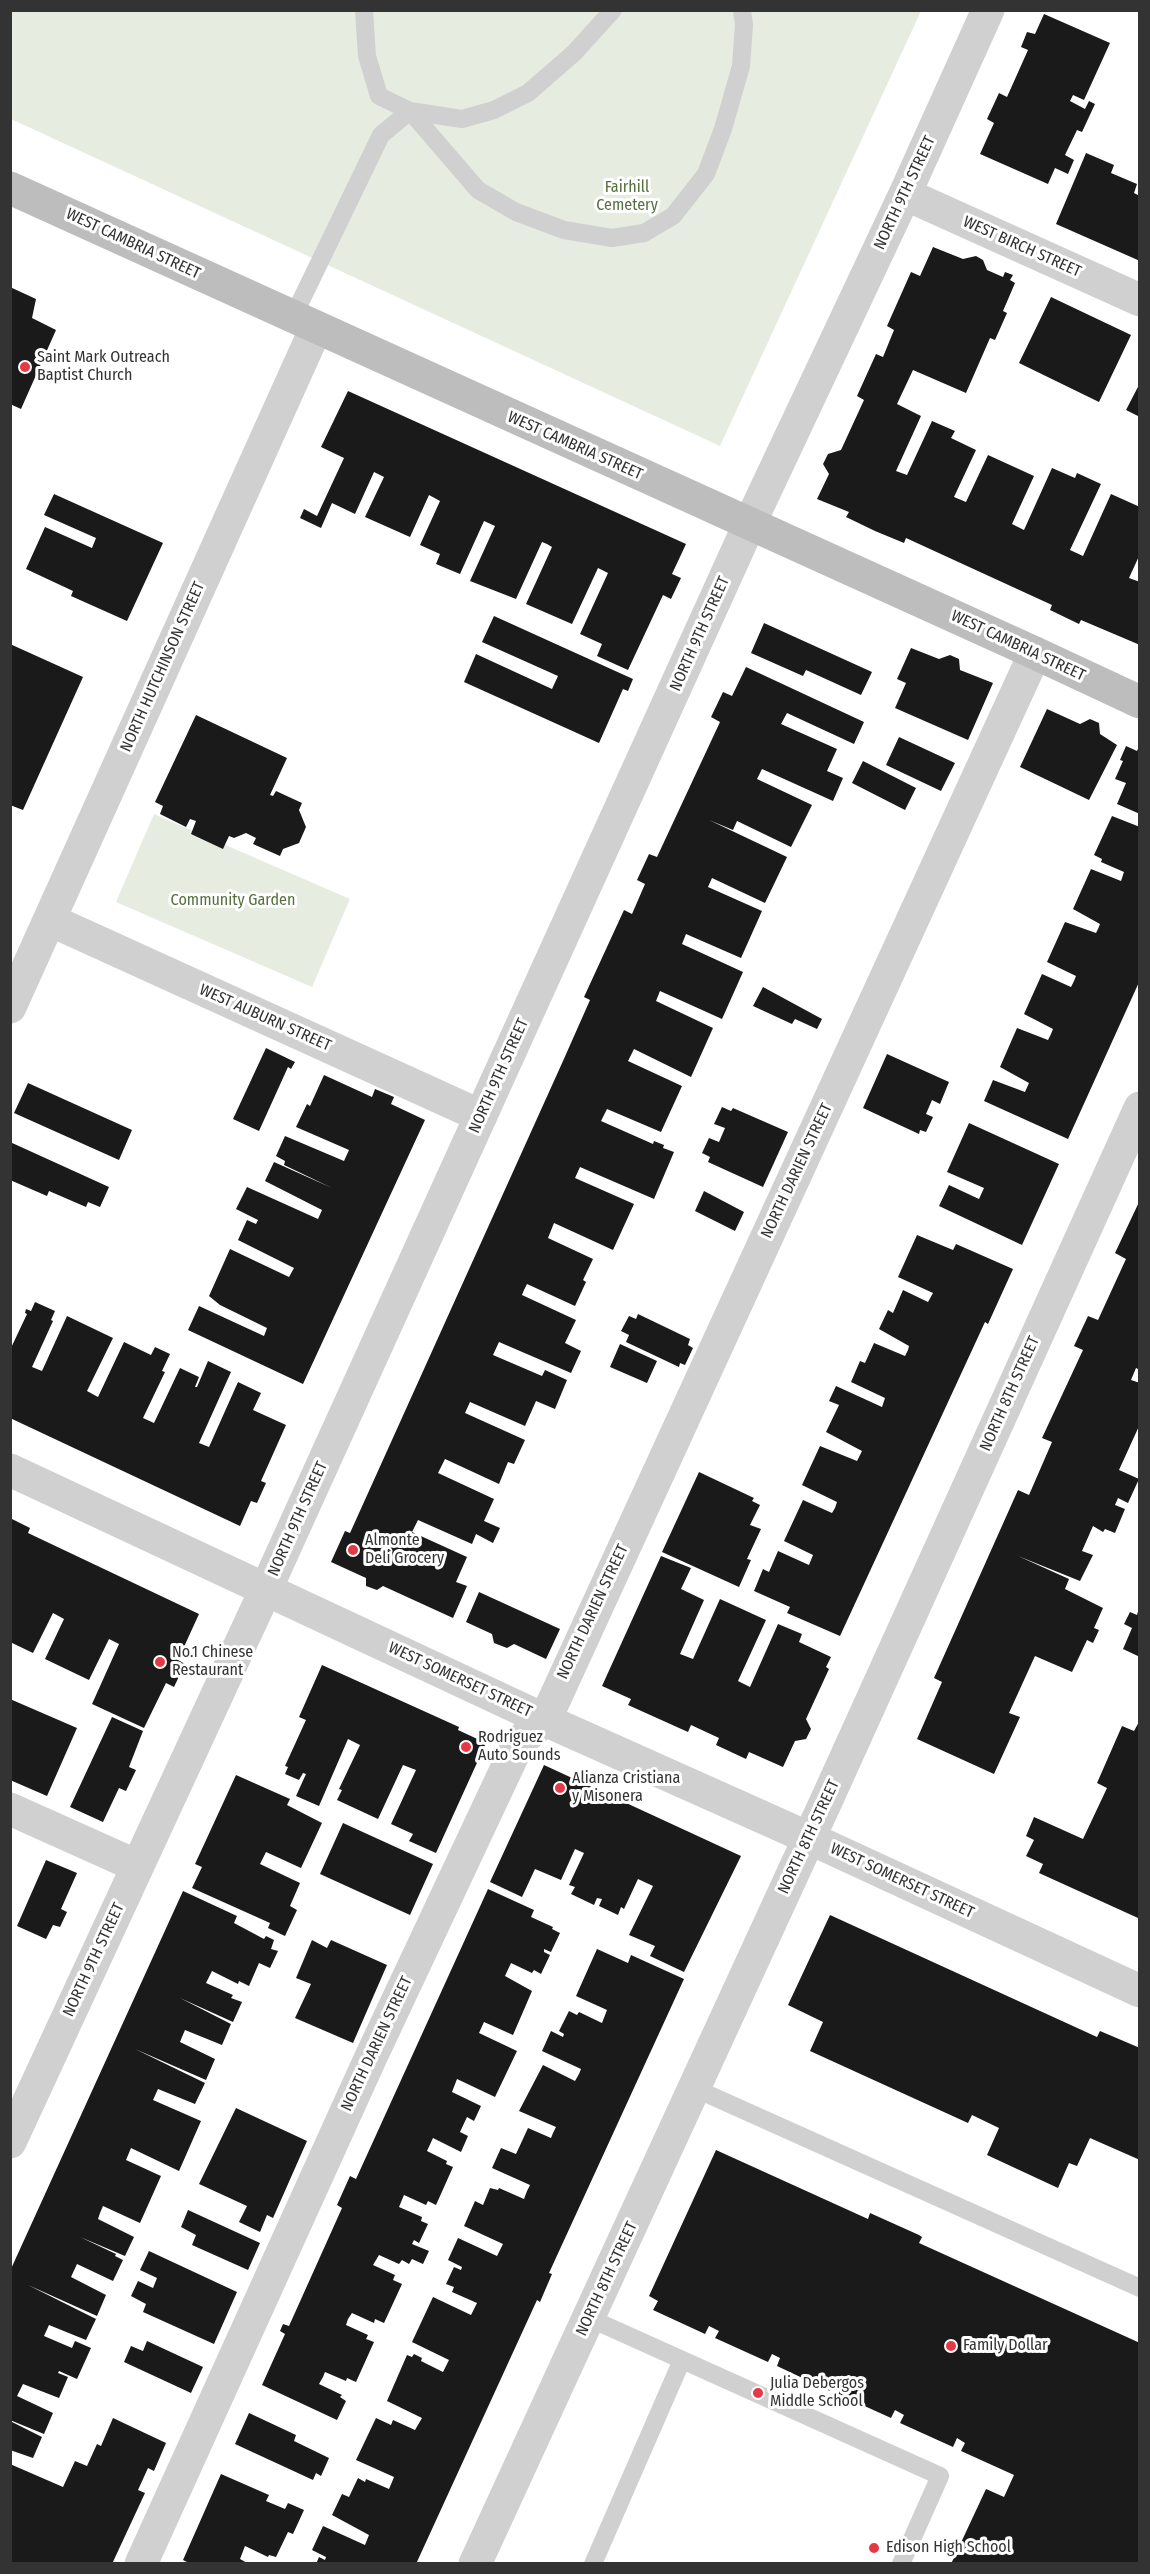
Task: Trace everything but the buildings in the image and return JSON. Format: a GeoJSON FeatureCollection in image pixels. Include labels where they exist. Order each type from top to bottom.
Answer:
{"type":"FeatureCollection","features":[{"type":"Feature","properties":{"kind":"street","name":"NORTH 9TH STREET"},"geometry":{"type":"LineString","coordinates":[[10,2142],[21,2093],[137,1866],[266,1589],[749,525],[905,194],[988,10]]}},
{"type":"Feature","properties":{"kind":"street","name":"WEST CAMBRIA STREET"},"geometry":{"type":"LineString","coordinates":[[10,188],[1140,702]]}},
{"type":"Feature","properties":{"kind":"street","name":"WEST BIRCH STREET"},"geometry":{"type":"LineString","coordinates":[[905,194],[1140,300]]}},
{"type":"Feature","properties":{"kind":"street","name":"NORTH HUTCHINSON STREET"},"geometry":{"type":"LineString","coordinates":[[10,1006],[50,920],[304,322]]}},
{"type":"Feature","properties":{"kind":"street","name":"NORTH DARIEN STREET"},"geometry":{"type":"LineString","coordinates":[[141,2564],[370,2059],[514,1752],[519,1742],[545,1720],[1035,653]]}},
{"type":"Feature","properties":{"kind":"street","name":"WEST AUBURN STREET"},"geometry":{"type":"LineString","coordinates":[[50,920],[481,1116]]}},
{"type":"Feature","properties":{"kind":"street","name":"NORTH 8TH STREET"},"geometry":{"type":"LineString","coordinates":[[475,2564],[809,1838],[1140,1108]]}},
{"type":"Feature","properties":{"kind":"street","name":"WEST SOMERSET STREET"},"geometry":{"type":"LineString","coordinates":[[10,1470],[545,1720],[809,1838],[1140,1991]]}},
{"type":"Feature","properties":{"kind":"street"},"geometry":{"type":"LineString","coordinates":[[10,1809],[137,1866]]}},
{"type":"Feature","properties":{"kind":"lane"},"geometry":{"type":"LineString","coordinates":[[364,10],[366,56],[379,96],[410,111],[462,119],[494,110],[528,93],[574,53],[612,10]]}},
{"type":"Feature","properties":{"kind":"lane"},"geometry":{"type":"LineString","coordinates":[[410,111],[478,190],[516,212],[564,230],[612,238],[644,233],[673,216],[706,174],[723,129],[741,66],[744,25],[742,10]]}},
{"type":"Feature","properties":{"kind":"lane"},"geometry":{"type":"LineString","coordinates":[[304,322],[381,135],[410,111]]}},
{"type":"Feature","properties":{"kind":"lane"},"geometry":{"type":"LineString","coordinates":[[694,2088],[1140,2288]]}},
{"type":"Feature","properties":{"kind":"lane"},"geometry":{"type":"LineString","coordinates":[[589,2318],[940,2476],[901,2564]]}},
{"type":"Feature","properties":{"kind":"lane"},"geometry":{"type":"LineString","coordinates":[[593,2564],[682,2360]]}},
{"type":"Feature","properties":{"kind":"green space","name":"Fairhill Cemetery"},"geometry":{"type":"Polygon","coordinates":[[[11,11],[921,11],[720,446],[11,119],[11,11]]]}},
{"type":"Feature","properties":{"kind":"green space","name":"Community Garden"},"geometry":{"type":"Polygon","coordinates":[[[154,814],[350,899],[312,987],[116,902],[154,814]]]}},
{"type":"Feature","properties":{"kind":"place","name":"Saint Mark Outreach Baptist Church"},"geometry":{"type":"Point","coordinates":[25,367]}},
{"type":"Feature","properties":{"kind":"place","name":"Almonte Deli Grocery"},"geometry":{"type":"Point","coordinates":[353,1550]}},
{"type":"Feature","properties":{"kind":"place","name":"No.1 Chinese Restaurant"},"geometry":{"type":"Point","coordinates":[160,1662]}},
{"type":"Feature","properties":{"kind":"place","name":"Rodriguez Auto Sounds"},"geometry":{"type":"Point","coordinates":[466,1747]}},
{"type":"Feature","properties":{"kind":"place","name":"Alianza Cristiana y Misonera"},"geometry":{"type":"Point","coordinates":[560,1788]}},
{"type":"Feature","properties":{"kind":"place","name":"Family Dollar"},"geometry":{"type":"Point","coordinates":[951,2346]}},
{"type":"Feature","properties":{"kind":"place","name":"Julia Debergos Middle School"},"geometry":{"type":"Point","coordinates":[758,2393]}},
{"type":"Feature","properties":{"kind":"place","name":"Edison High School"},"geometry":{"type":"Point","coordinates":[874,2548]}}]}
